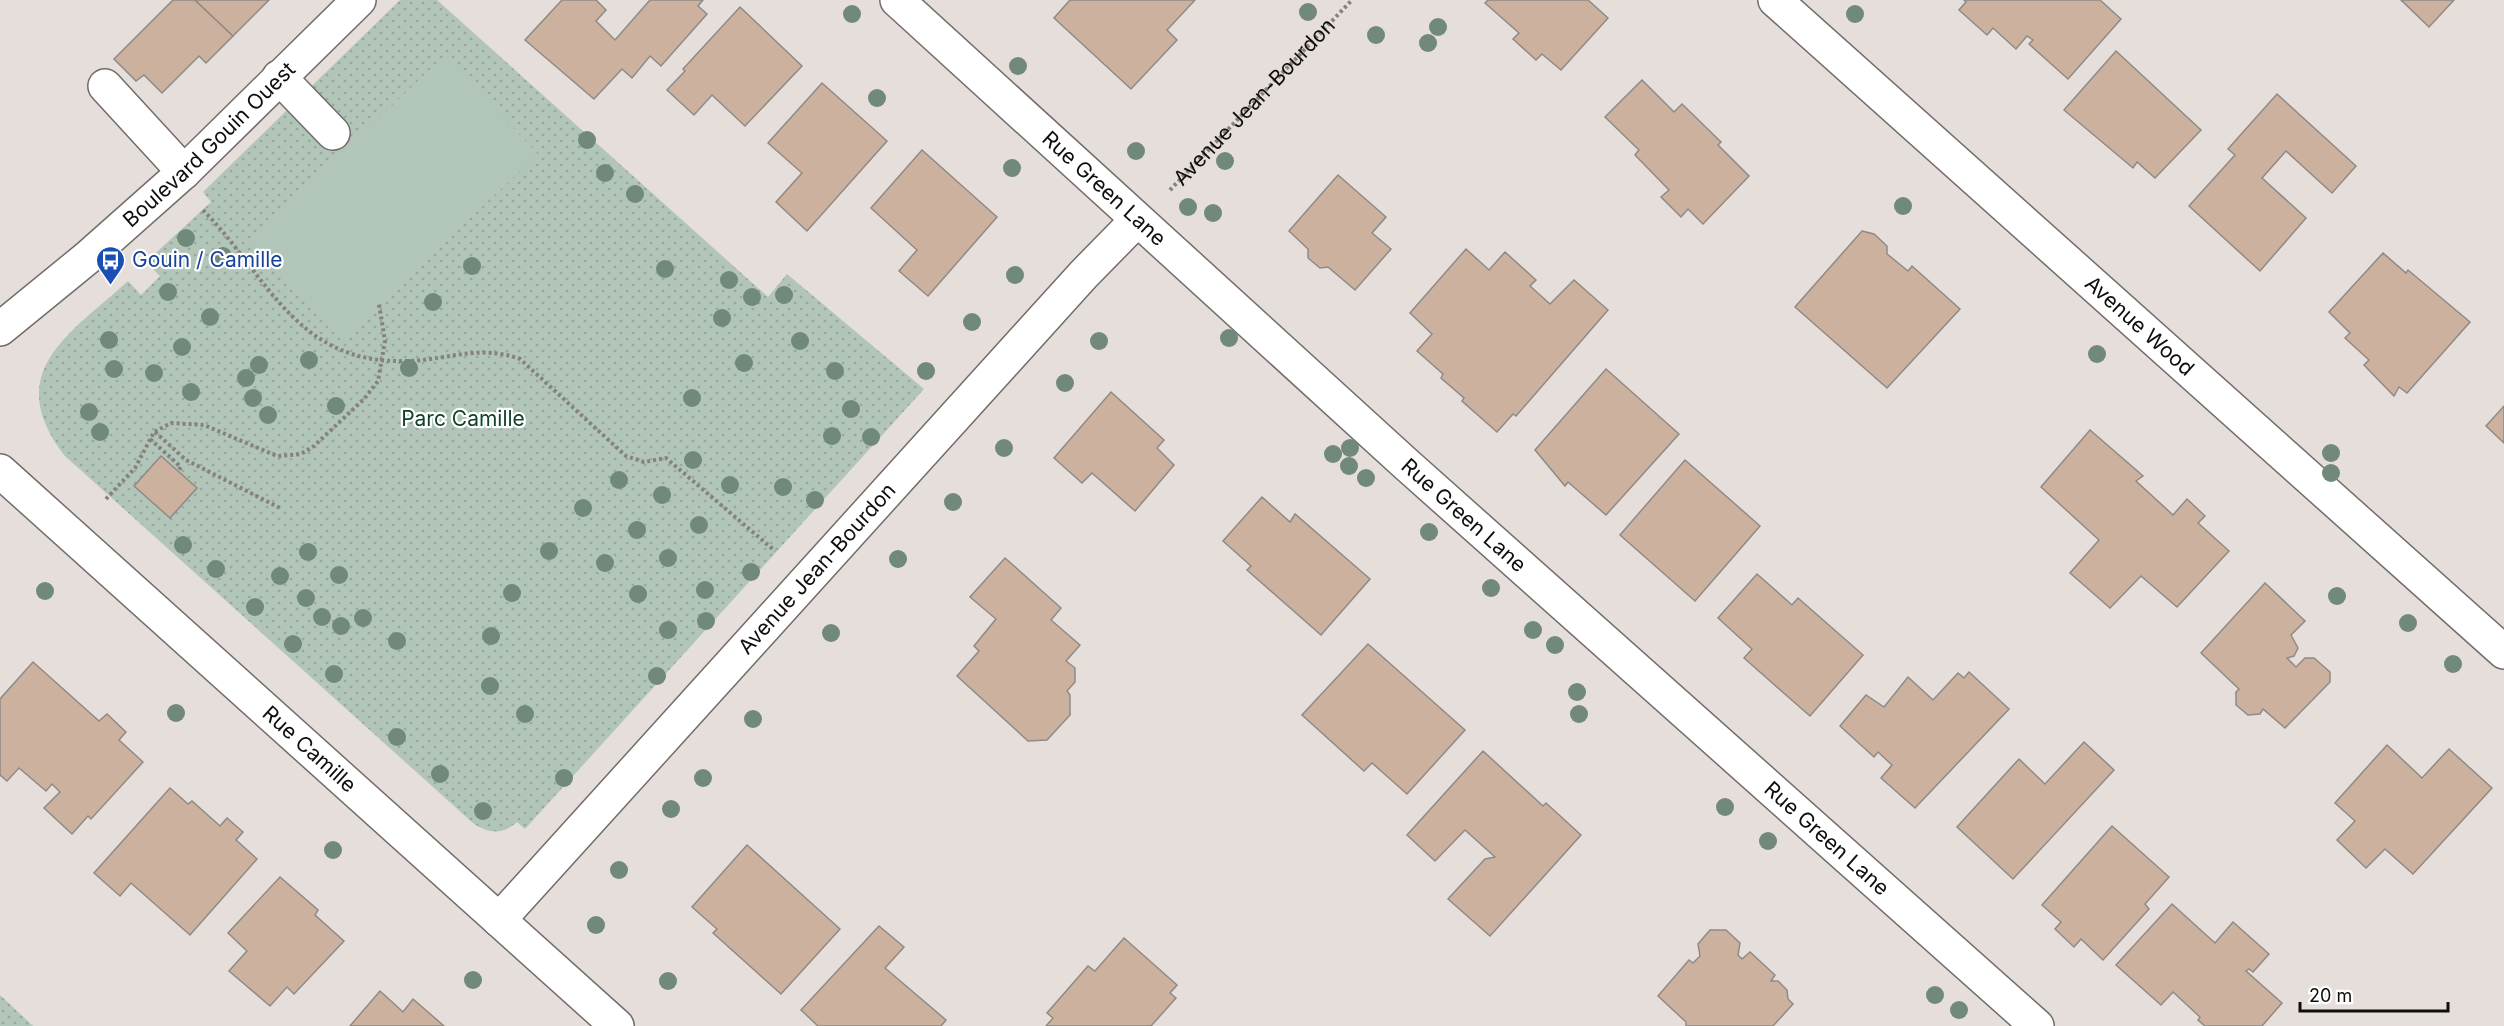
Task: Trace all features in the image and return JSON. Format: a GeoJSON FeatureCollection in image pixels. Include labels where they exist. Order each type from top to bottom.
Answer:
{"type":"FeatureCollection","features":[{"type":"Feature","properties":{"kind":"street","name":"Boulevard Gouin Ouest"},"geometry":{"type":"LineString","coordinates":[[0,329],[87,258],[184,172],[359,0]]}},
{"type":"Feature","properties":{"kind":"street","name":"Rue Green Lane"},"geometry":{"type":"LineString","coordinates":[[897,0],[1414,472],[2037,1026]]}},
{"type":"Feature","properties":{"kind":"street","name":"Avenue Wood"},"geometry":{"type":"LineString","coordinates":[[1775,0],[2504,652]]}},
{"type":"Feature","properties":{"kind":"street"},"geometry":{"type":"LineString","coordinates":[[279,77],[333,133]]}},
{"type":"Feature","properties":{"kind":"street"},"geometry":{"type":"LineString","coordinates":[[105,86],[184,172]]}},
{"type":"Feature","properties":{"kind":"street","name":"Avenue Jean-Bourdon"},"geometry":{"type":"LineString","coordinates":[[499,920],[1084,274],[1137,220]]}},
{"type":"Feature","properties":{"kind":"street","name":"Rue Camille"},"geometry":{"type":"LineString","coordinates":[[0,471],[617,1026]]}},
{"type":"Feature","properties":{"kind":"path","name":"Avenue Jean-Bourdon"},"geometry":{"type":"LineString","coordinates":[[1164,196],[1352,0]]}},
{"type":"Feature","properties":{"kind":"path"},"geometry":{"type":"LineString","coordinates":[[204,203],[203,210],[239,249],[281,308],[329,345],[383,361],[429,360],[483,350],[502,352],[520,359],[626,456],[644,462],[666,458],[808,578]]}},
{"type":"Feature","properties":{"kind":"path"},"geometry":{"type":"LineString","coordinates":[[106,500],[135,468],[154,432],[171,423],[188,422],[221,432],[277,456],[301,454],[314,446],[364,399],[378,381],[385,340],[379,304]]}},
{"type":"Feature","properties":{"kind":"path"},"geometry":{"type":"LineString","coordinates":[[154,432],[186,460],[282,508]]}},
{"type":"Feature","properties":{"kind":"path"},"geometry":{"type":"LineString","coordinates":[[150,439],[181,467],[178,471]]}},
{"type":"Feature","properties":{"kind":"green space","name":"Parc Camille"},"geometry":{"type":"Polygon","coordinates":[[[400,0],[437,0],[768,297],[787,274],[924,389],[525,829],[517,822],[506,829],[495,832],[473,823],[65,456],[47,427],[39,401],[41,378],[50,357],[65,338],[128,281],[141,295],[160,276],[146,262],[211,202],[203,192],[400,0]]]}},
{"type":"Feature","properties":{"kind":"green space"},"geometry":{"type":"Polygon","coordinates":[[[444,56],[538,154],[341,340],[248,242],[444,56]]]}},
{"type":"Feature","properties":{"kind":"green space"},"geometry":{"type":"Polygon","coordinates":[[[0,995],[33,1026],[0,1026],[0,995]]]}},
{"type":"Feature","properties":{"kind":"building"},"geometry":{"type":"Polygon","coordinates":[[[173,0],[195,0],[233,36],[206,63],[199,56],[162,93],[144,75],[136,81],[114,59],[173,0]]]}},
{"type":"Feature","properties":{"kind":"building"},"geometry":{"type":"Polygon","coordinates":[[[195,0],[269,0],[233,36],[195,0]]]}},
{"type":"Feature","properties":{"kind":"building"},"geometry":{"type":"Polygon","coordinates":[[[562,0],[596,0],[606,10],[596,21],[615,40],[650,0],[703,0],[698,6],[707,14],[661,66],[650,56],[632,78],[622,69],[594,99],[525,40],[562,0]]]}},
{"type":"Feature","properties":{"kind":"building"},"geometry":{"type":"Polygon","coordinates":[[[1070,0],[1195,0],[1167,30],[1177,40],[1131,89],[1054,18],[1070,0]]]}},
{"type":"Feature","properties":{"kind":"building"},"geometry":{"type":"Polygon","coordinates":[[[1488,0],[1588,0],[1608,18],[1561,70],[1542,54],[1536,60],[1513,39],[1519,33],[1485,3],[1488,0]]]}},
{"type":"Feature","properties":{"kind":"building"},"geometry":{"type":"Polygon","coordinates":[[[1964,0],[2100,0],[2121,19],[2068,79],[2029,44],[2033,40],[2027,36],[2016,49],[1993,28],[1987,35],[1959,10],[1966,2],[1964,0]]]}},
{"type":"Feature","properties":{"kind":"building"},"geometry":{"type":"Polygon","coordinates":[[[2401,0],[2454,0],[2429,27],[2401,0]]]}},
{"type":"Feature","properties":{"kind":"building"},"geometry":{"type":"Polygon","coordinates":[[[740,7],[802,66],[745,126],[712,95],[694,115],[667,90],[685,71],[683,69],[740,7]]]}},
{"type":"Feature","properties":{"kind":"building"},"geometry":{"type":"Polygon","coordinates":[[[2116,51],[2201,130],[2155,178],[2137,162],[2133,168],[2064,110],[2116,51]]]}},
{"type":"Feature","properties":{"kind":"building"},"geometry":{"type":"Polygon","coordinates":[[[1642,80],[1674,112],[1682,104],[1721,142],[1718,145],[1749,176],[1703,224],[1688,209],[1681,217],[1661,197],[1669,190],[1635,155],[1639,150],[1605,117],[1642,80]]]}},
{"type":"Feature","properties":{"kind":"building"},"geometry":{"type":"Polygon","coordinates":[[[822,83],[887,141],[807,231],[776,202],[802,173],[768,143],[822,83]]]}},
{"type":"Feature","properties":{"kind":"building"},"geometry":{"type":"Polygon","coordinates":[[[2277,94],[2356,166],[2332,193],[2286,151],[2262,178],[2306,218],[2260,271],[2189,206],[2235,155],[2228,149],[2277,94]]]}},
{"type":"Feature","properties":{"kind":"building"},"geometry":{"type":"Polygon","coordinates":[[[922,150],[997,217],[928,296],[899,271],[917,250],[871,208],[922,150]]]}},
{"type":"Feature","properties":{"kind":"building"},"geometry":{"type":"Polygon","coordinates":[[[1338,175],[1386,217],[1372,233],[1391,249],[1355,290],[1328,267],[1320,268],[1308,258],[1308,249],[1289,231],[1338,175]]]}},
{"type":"Feature","properties":{"kind":"building"},"geometry":{"type":"Polygon","coordinates":[[[1862,231],[1874,234],[1887,246],[1887,254],[1908,271],[1912,266],[1960,309],[1887,388],[1795,307],[1862,231]]]}},
{"type":"Feature","properties":{"kind":"building"},"geometry":{"type":"Polygon","coordinates":[[[1466,249],[1489,270],[1505,252],[1536,280],[1530,286],[1550,304],[1574,280],[1608,310],[1516,416],[1513,414],[1497,432],[1462,401],[1464,398],[1441,378],[1443,374],[1417,351],[1432,334],[1410,313],[1466,249]]]}},
{"type":"Feature","properties":{"kind":"building"},"geometry":{"type":"Polygon","coordinates":[[[2383,253],[2406,273],[2408,270],[2470,322],[2407,393],[2399,387],[2394,396],[2364,365],[2369,360],[2345,338],[2350,333],[2329,312],[2383,253]]]}},
{"type":"Feature","properties":{"kind":"building"},"geometry":{"type":"Polygon","coordinates":[[[1606,369],[1679,434],[1606,515],[1568,482],[1565,486],[1535,450],[1606,369]]]}},
{"type":"Feature","properties":{"kind":"building"},"geometry":{"type":"Polygon","coordinates":[[[1111,392],[1164,440],[1157,448],[1174,465],[1135,511],[1092,473],[1082,483],[1054,458],[1111,392]]]}},
{"type":"Feature","properties":{"kind":"building"},"geometry":{"type":"Polygon","coordinates":[[[2504,406],[2504,443],[2486,426],[2504,406]]]}},
{"type":"Feature","properties":{"kind":"building"},"geometry":{"type":"Polygon","coordinates":[[[2090,430],[2143,476],[2136,481],[2173,515],[2187,499],[2205,516],[2198,523],[2229,551],[2177,607],[2141,576],[2110,608],[2070,573],[2099,540],[2041,487],[2090,430]]]}},
{"type":"Feature","properties":{"kind":"building"},"geometry":{"type":"Polygon","coordinates":[[[161,456],[197,488],[170,518],[134,486],[161,456]]]}},
{"type":"Feature","properties":{"kind":"building"},"geometry":{"type":"Polygon","coordinates":[[[1685,460],[1760,526],[1695,601],[1620,535],[1685,460]]]}},
{"type":"Feature","properties":{"kind":"building"},"geometry":{"type":"Polygon","coordinates":[[[1262,497],[1290,522],[1295,514],[1370,579],[1321,635],[1247,570],[1251,566],[1223,541],[1262,497]]]}},
{"type":"Feature","properties":{"kind":"building"},"geometry":{"type":"Polygon","coordinates":[[[1005,558],[1061,608],[1051,620],[1080,645],[1066,661],[1075,668],[1075,682],[1067,691],[1070,695],[1070,715],[1047,740],[1028,741],[957,676],[979,651],[974,646],[996,619],[970,597],[1005,558]]]}},
{"type":"Feature","properties":{"kind":"building"},"geometry":{"type":"Polygon","coordinates":[[[1757,574],[1792,605],[1798,598],[1863,655],[1810,716],[1744,658],[1752,649],[1718,618],[1757,574]]]}},
{"type":"Feature","properties":{"kind":"building"},"geometry":{"type":"Polygon","coordinates":[[[2265,583],[2305,621],[2291,635],[2298,648],[2294,656],[2287,658],[2296,667],[2305,658],[2314,658],[2330,672],[2330,682],[2285,728],[2263,709],[2260,714],[2248,715],[2236,705],[2236,692],[2239,689],[2201,653],[2265,583]]]}},
{"type":"Feature","properties":{"kind":"building"},"geometry":{"type":"Polygon","coordinates":[[[1368,644],[1465,730],[1407,794],[1372,763],[1364,771],[1302,715],[1368,644]]]}},
{"type":"Feature","properties":{"kind":"building"},"geometry":{"type":"Polygon","coordinates":[[[33,662],[99,721],[107,714],[126,732],[119,740],[143,762],[91,819],[88,816],[72,834],[44,808],[60,792],[52,784],[46,791],[19,768],[7,781],[0,775],[0,699],[33,662]]]}},
{"type":"Feature","properties":{"kind":"building"},"geometry":{"type":"Polygon","coordinates":[[[1969,672],[2009,709],[1915,808],[1881,778],[1892,765],[1878,752],[1874,757],[1840,726],[1866,695],[1884,707],[1908,677],[1933,700],[1958,673],[1964,678],[1969,672]]]}},
{"type":"Feature","properties":{"kind":"building"},"geometry":{"type":"Polygon","coordinates":[[[2084,742],[2114,770],[2013,879],[1957,827],[2019,759],[2045,784],[2084,742]]]}},
{"type":"Feature","properties":{"kind":"building"},"geometry":{"type":"Polygon","coordinates":[[[2387,745],[2422,778],[2449,749],[2492,788],[2413,874],[2385,849],[2366,868],[2337,840],[2355,821],[2335,803],[2387,745]]]}},
{"type":"Feature","properties":{"kind":"building"},"geometry":{"type":"Polygon","coordinates":[[[1483,751],[1543,806],[1546,803],[1581,835],[1490,936],[1448,899],[1485,859],[1495,857],[1465,830],[1435,861],[1407,835],[1483,751]]]}},
{"type":"Feature","properties":{"kind":"building"},"geometry":{"type":"Polygon","coordinates":[[[170,788],[188,804],[192,801],[220,826],[227,818],[243,832],[236,840],[257,859],[190,935],[131,883],[120,896],[94,873],[170,788]]]}},
{"type":"Feature","properties":{"kind":"building"},"geometry":{"type":"Polygon","coordinates":[[[2112,826],[2169,877],[2145,904],[2149,909],[2103,960],[2081,939],[2074,947],[2055,929],[2061,922],[2042,905],[2112,826]]]}},
{"type":"Feature","properties":{"kind":"building"},"geometry":{"type":"Polygon","coordinates":[[[747,845],[840,929],[781,994],[713,933],[717,929],[692,907],[747,845]]]}},
{"type":"Feature","properties":{"kind":"building"},"geometry":{"type":"Polygon","coordinates":[[[280,877],[318,910],[315,915],[344,941],[294,994],[287,987],[270,1006],[229,971],[247,951],[228,933],[280,877]]]}},
{"type":"Feature","properties":{"kind":"building"},"geometry":{"type":"Polygon","coordinates":[[[2172,904],[2215,943],[2233,922],[2269,954],[2253,972],[2249,969],[2246,971],[2282,1003],[2262,1026],[2205,1026],[2198,1020],[2200,1017],[2173,992],[2161,1005],[2116,965],[2172,904]]]}},
{"type":"Feature","properties":{"kind":"building"},"geometry":{"type":"Polygon","coordinates":[[[879,926],[904,947],[885,968],[946,1020],[941,1026],[818,1026],[801,1010],[879,926]]]}},
{"type":"Feature","properties":{"kind":"building"},"geometry":{"type":"Polygon","coordinates":[[[1710,930],[1726,930],[1740,943],[1738,955],[1742,959],[1750,952],[1775,975],[1771,981],[1778,981],[1787,990],[1788,999],[1793,1004],[1773,1026],[1686,1026],[1686,1022],[1658,996],[1689,960],[1693,963],[1700,956],[1698,944],[1710,930]]]}},
{"type":"Feature","properties":{"kind":"building"},"geometry":{"type":"Polygon","coordinates":[[[1124,938],[1177,985],[1170,993],[1176,998],[1151,1026],[1046,1026],[1053,1018],[1047,1013],[1088,966],[1095,971],[1124,938]]]}},
{"type":"Feature","properties":{"kind":"building"},"geometry":{"type":"Polygon","coordinates":[[[380,991],[403,1012],[413,999],[444,1026],[350,1026],[380,991]]]}},
{"type":"Feature","properties":{"kind":"place","name":"Gouin / Camille"},"geometry":{"type":"Point","coordinates":[111,286]}}]}
